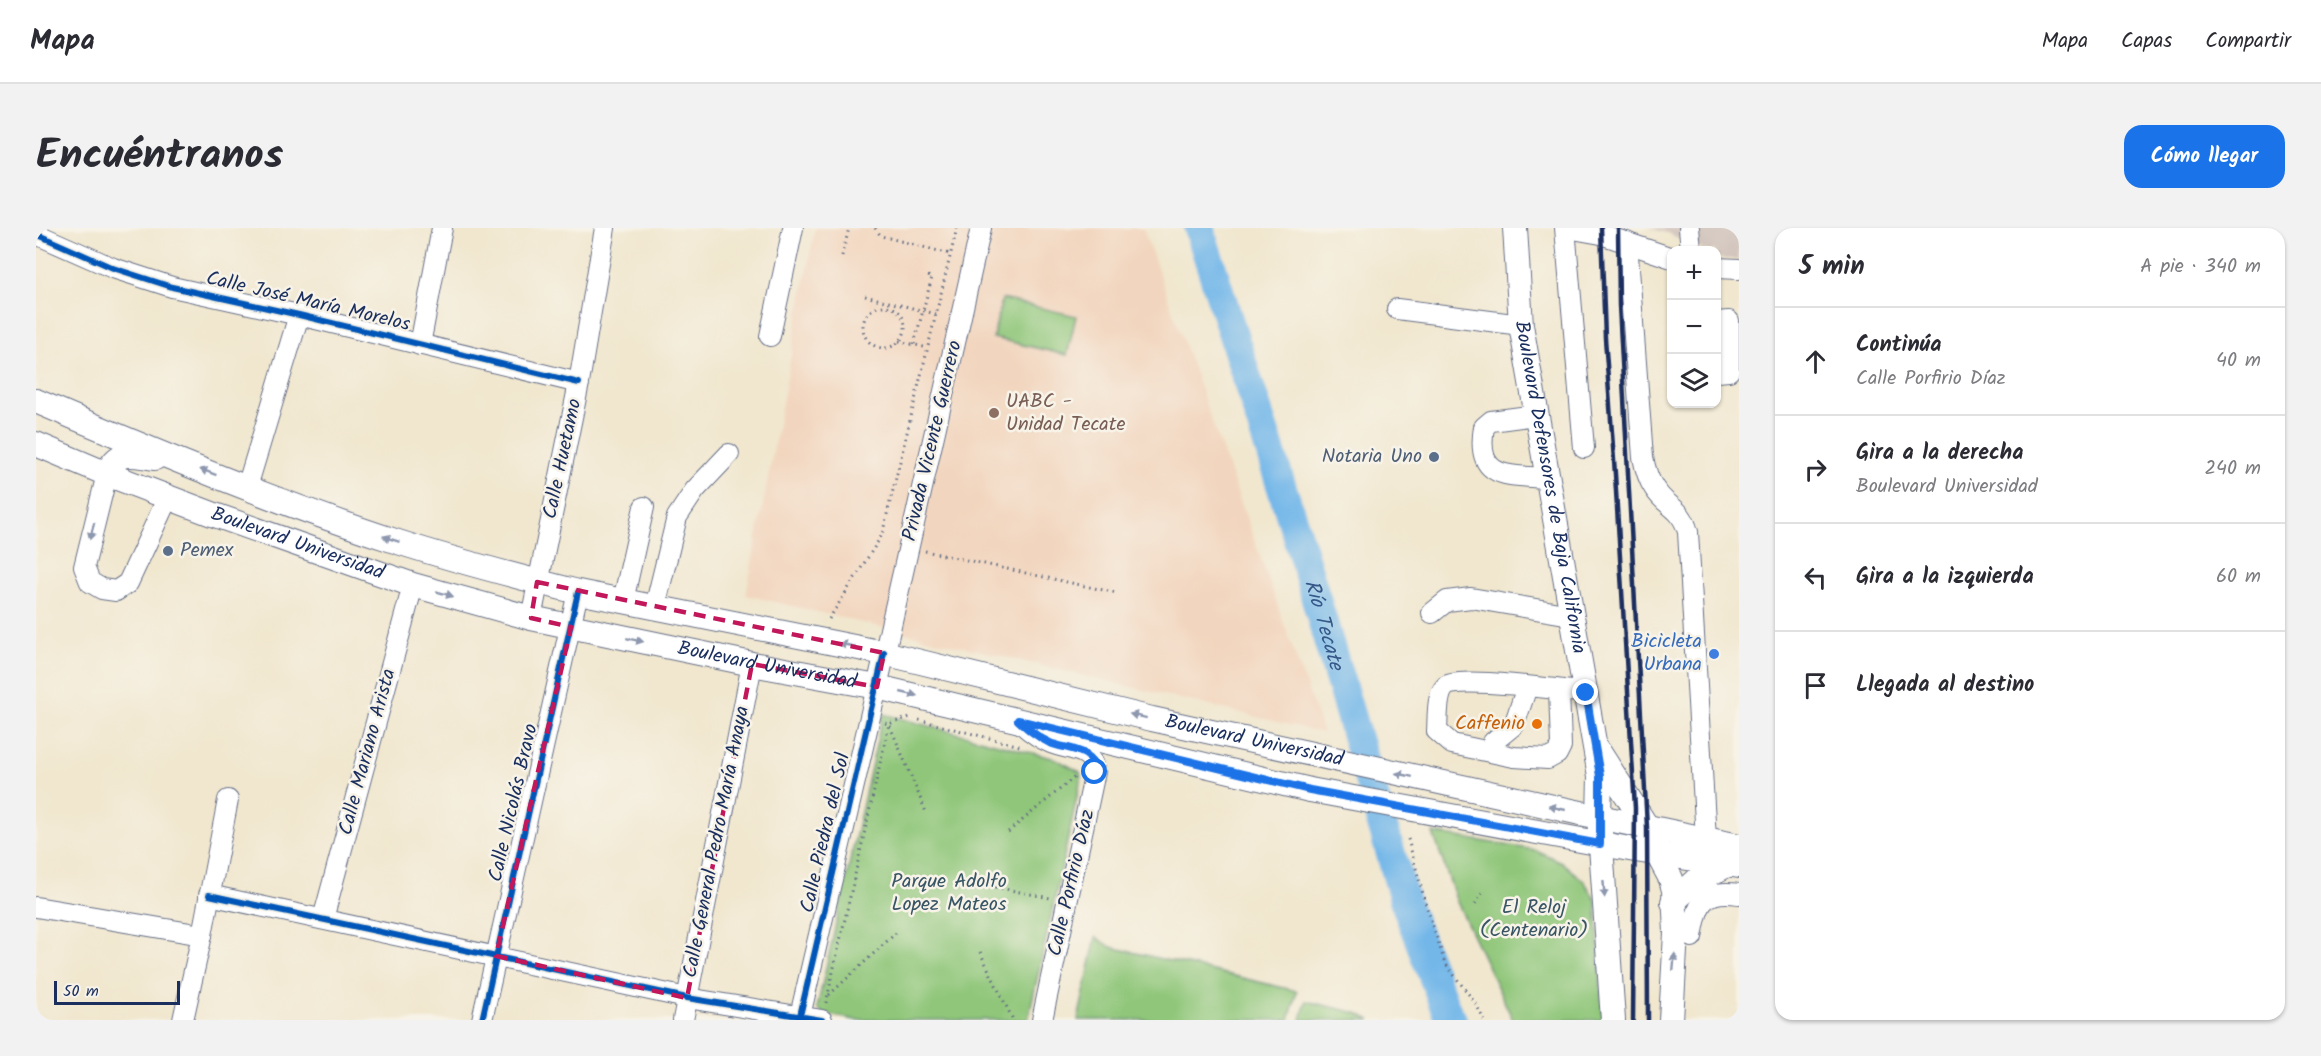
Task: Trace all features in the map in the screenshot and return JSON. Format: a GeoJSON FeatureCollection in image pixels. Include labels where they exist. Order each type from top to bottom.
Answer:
{"type":"FeatureCollection","features":[{"type":"Feature","properties":{"kind":"main road","name":"Boulevard Defensores de Baja California"},"geometry":{"type":"LineString","coordinates":[[1515,228],[1521,325],[1600,776],[1600,844],[1614,1020]]}},
{"type":"Feature","properties":{"kind":"main road","name":"Boulevard Universidad"},"geometry":{"type":"LineString","coordinates":[[36,401],[178,461],[398,542],[537,582],[655,608],[884,653],[1152,719],[1706,839],[1736,859]]}},
{"type":"Feature","properties":{"kind":"main road","name":"Boulevard Universidad"},"geometry":{"type":"LineString","coordinates":[[36,444],[168,497],[413,585],[531,618],[752,664],[878,687],[1310,790],[1600,844],[1658,853],[1736,859]]}},
{"type":"Feature","properties":{"kind":"main road"},"geometry":{"type":"LineString","coordinates":[[107,474],[112,462],[120,456],[130,454],[178,461]]}},
{"type":"Feature","properties":{"kind":"main road","name":"Boulevard Defensores de Baja California"},"geometry":{"type":"LineString","coordinates":[[1596,747],[1647,827],[1671,879],[1676,933],[1671,1020]]}},
{"type":"Feature","properties":{"kind":"main road"},"geometry":{"type":"LineString","coordinates":[[1673,902],[1696,881],[1736,859]]}},
{"type":"Feature","properties":{"kind":"street"},"geometry":{"type":"LineString","coordinates":[[420,345],[442,228]]}},
{"type":"Feature","properties":{"kind":"street","name":"Calle Huetamo"},"geometry":{"type":"LineString","coordinates":[[531,618],[579,384],[605,228]]}},
{"type":"Feature","properties":{"kind":"street"},"geometry":{"type":"LineString","coordinates":[[770,336],[793,228]]}},
{"type":"Feature","properties":{"kind":"street","name":"Privada Vicente Guerrero"},"geometry":{"type":"LineString","coordinates":[[884,653],[981,228]]}},
{"type":"Feature","properties":{"kind":"street"},"geometry":{"type":"LineString","coordinates":[[1584,448],[1566,228],[1601,234],[1667,257]]}},
{"type":"Feature","properties":{"kind":"street"},"geometry":{"type":"LineString","coordinates":[[1689,228],[1691,246]]}},
{"type":"Feature","properties":{"kind":"street","name":"Calle José María Morelos"},"geometry":{"type":"LineString","coordinates":[[36,234],[113,268],[172,287],[299,315],[579,384]]}},
{"type":"Feature","properties":{"kind":"street"},"geometry":{"type":"LineString","coordinates":[[1627,242],[1642,457],[1647,475],[1655,490],[1682,514],[1688,532],[1706,839]]}},
{"type":"Feature","properties":{"kind":"street"},"geometry":{"type":"LineString","coordinates":[[1721,268],[1739,269]]}},
{"type":"Feature","properties":{"kind":"street"},"geometry":{"type":"LineString","coordinates":[[1396,309],[1521,325]]}},
{"type":"Feature","properties":{"kind":"street"},"geometry":{"type":"LineString","coordinates":[[247,487],[299,315]]}},
{"type":"Feature","properties":{"kind":"street"},"geometry":{"type":"LineString","coordinates":[[1721,322],[1729,321],[1729,371],[1721,372]]}},
{"type":"Feature","properties":{"kind":"street"},"geometry":{"type":"LineString","coordinates":[[1536,415],[1491,421],[1484,427],[1482,436],[1486,464],[1501,474],[1547,478]]}},
{"type":"Feature","properties":{"kind":"street"},"geometry":{"type":"LineString","coordinates":[[655,608],[676,517],[695,490],[729,454]]}},
{"type":"Feature","properties":{"kind":"street"},"geometry":{"type":"LineString","coordinates":[[107,474],[84,567],[86,577],[90,582],[102,589],[116,591],[128,583],[168,497]]}},
{"type":"Feature","properties":{"kind":"street"},"geometry":{"type":"LineString","coordinates":[[624,601],[645,507]]}},
{"type":"Feature","properties":{"kind":"street","name":"Calle Mariano Arista"},"geometry":{"type":"LineString","coordinates":[[323,919],[413,585]]}},
{"type":"Feature","properties":{"kind":"street","name":"Calle Nicolás Bravo"},"geometry":{"type":"LineString","coordinates":[[482,1020],[578,592]]}},
{"type":"Feature","properties":{"kind":"street"},"geometry":{"type":"LineString","coordinates":[[1432,613],[1447,601],[1471,598],[1571,615]]}},
{"type":"Feature","properties":{"kind":"street","name":"Calle Piedra del Sol"},"geometry":{"type":"LineString","coordinates":[[800,1018],[884,653]]}},
{"type":"Feature","properties":{"kind":"street","name":"Calle General Pedro María Anaya"},"geometry":{"type":"LineString","coordinates":[[684,1020],[752,664]]}},
{"type":"Feature","properties":{"kind":"street"},"geometry":{"type":"LineString","coordinates":[[1559,690],[1561,746],[1557,754],[1548,759],[1514,757],[1452,744],[1437,731],[1443,687],[1450,683],[1474,682],[1559,690],[1586,693]]}},
{"type":"Feature","properties":{"kind":"street"},"geometry":{"type":"LineString","coordinates":[[1491,752],[1493,742],[1514,725],[1527,687]]}},
{"type":"Feature","properties":{"kind":"street"},"geometry":{"type":"LineString","coordinates":[[1018,720],[1034,734],[1051,743],[1084,753],[1091,758],[1095,772]]}},
{"type":"Feature","properties":{"kind":"street","name":"Calle Porfirio Díaz"},"geometry":{"type":"LineString","coordinates":[[1042,1020],[1095,772]]}},
{"type":"Feature","properties":{"kind":"street"},"geometry":{"type":"LineString","coordinates":[[183,1020],[228,800]]}},
{"type":"Feature","properties":{"kind":"street"},"geometry":{"type":"LineString","coordinates":[[1692,937],[1697,908],[1707,898],[1719,894],[1739,894]]}},
{"type":"Feature","properties":{"kind":"street"},"geometry":{"type":"LineString","coordinates":[[209,895],[687,998],[800,1018],[823,1014]]}},
{"type":"Feature","properties":{"kind":"street"},"geometry":{"type":"LineString","coordinates":[[36,907],[202,935]]}},
{"type":"Feature","properties":{"kind":"path"},"geometry":{"type":"LineString","coordinates":[[842,256],[849,228]]}},
{"type":"Feature","properties":{"kind":"path"},"geometry":{"type":"LineString","coordinates":[[875,228],[881,236],[951,254]]}},
{"type":"Feature","properties":{"kind":"path"},"geometry":{"type":"LineString","coordinates":[[829,619],[882,535],[957,228]]}},
{"type":"Feature","properties":{"kind":"path"},"geometry":{"type":"LineString","coordinates":[[914,344],[932,277],[926,276]]}},
{"type":"Feature","properties":{"kind":"path"},"geometry":{"type":"LineString","coordinates":[[865,296],[891,305],[936,314]]}},
{"type":"Feature","properties":{"kind":"path"},"geometry":{"type":"LineString","coordinates":[[891,305],[904,321],[903,335],[899,341],[887,348],[874,345],[864,335],[866,315],[877,307],[891,305]]}},
{"type":"Feature","properties":{"kind":"path"},"geometry":{"type":"LineString","coordinates":[[899,341],[928,348]]}},
{"type":"Feature","properties":{"kind":"path"},"geometry":{"type":"LineString","coordinates":[[923,562],[925,550],[1116,593]]}},
{"type":"Feature","properties":{"kind":"path"},"geometry":{"type":"LineString","coordinates":[[870,719],[889,724],[909,717],[1020,746]]}},
{"type":"Feature","properties":{"kind":"path"},"geometry":{"type":"LineString","coordinates":[[889,724],[926,812]]}},
{"type":"Feature","properties":{"kind":"path"},"geometry":{"type":"LineString","coordinates":[[823,1014],[889,724]]}},
{"type":"Feature","properties":{"kind":"path"},"geometry":{"type":"LineString","coordinates":[[1008,832],[1079,774],[1086,770],[1095,772]]}},
{"type":"Feature","properties":{"kind":"path"},"geometry":{"type":"LineString","coordinates":[[1408,839],[1445,963],[1476,1004],[1484,1020]]}},
{"type":"Feature","properties":{"kind":"path"},"geometry":{"type":"LineString","coordinates":[[995,887],[1052,899]]}},
{"type":"Feature","properties":{"kind":"path"},"geometry":{"type":"LineString","coordinates":[[1475,904],[1483,891]]}},
{"type":"Feature","properties":{"kind":"path"},"geometry":{"type":"LineString","coordinates":[[827,997],[898,931]]}},
{"type":"Feature","properties":{"kind":"path"},"geometry":{"type":"LineString","coordinates":[[980,952],[1013,1020]]}},
{"type":"Feature","properties":{"kind":"highlighted area"},"geometry":{"type":"Polygon","coordinates":[[[537,582],[884,653],[877,687],[752,664],[687,998],[496,956],[571,627],[531,618],[537,582]]]}},
{"type":"Feature","properties":{"kind":"shaded area","name":"UABC - Unidad Tecate"},"geometry":{"type":"Polygon","coordinates":[[[815,228],[1143,228],[1323,733],[746,595],[815,228]]]}},
{"type":"Feature","properties":{"kind":"shaded area"},"geometry":{"type":"Polygon","coordinates":[[[1649,228],[1739,228],[1739,259],[1721,258],[1721,246],[1695,246],[1667,233],[1649,228]]]}},
{"type":"Feature","properties":{"kind":"green space"},"geometry":{"type":"Polygon","coordinates":[[[1002,299],[1076,316],[1067,355],[993,338],[1002,299]]]}},
{"type":"Feature","properties":{"kind":"green space","name":"Parque Adolfo Lopez Mateos"},"geometry":{"type":"Polygon","coordinates":[[[883,714],[1056,759],[1080,772],[1081,779],[1028,1020],[856,1020],[824,1014],[817,1008],[883,714]]]}},
{"type":"Feature","properties":{"kind":"green space","name":"El Reloj (Centenario)"},"geometry":{"type":"Polygon","coordinates":[[[1433,833],[1535,850],[1561,862],[1584,881],[1596,900],[1603,1020],[1513,1020],[1457,902],[1433,833]]]}},
{"type":"Feature","properties":{"kind":"green space"},"geometry":{"type":"Polygon","coordinates":[[[1096,937],[1111,947],[1297,991],[1289,1020],[1078,1020],[1096,937]]]}},
{"type":"Feature","properties":{"kind":"green space"},"geometry":{"type":"Polygon","coordinates":[[[1306,1001],[1357,1013],[1371,1020],[1301,1020],[1306,1001]]]}},
{"type":"Feature","properties":{"kind":"waterway","name":"Río Tecate"},"geometry":{"type":"LineString","coordinates":[[1199,228],[1302,551],[1405,902],[1446,1010],[1452,1020]]}},
{"type":"Feature","properties":{"kind":"railway"},"geometry":{"type":"LineString","coordinates":[[1601,228],[1605,338],[1635,808],[1633,1020]]}},
{"type":"Feature","properties":{"kind":"railway"},"geometry":{"type":"LineString","coordinates":[[1618,228],[1619,305],[1647,827],[1648,1020]]}},
{"type":"Feature","properties":{"kind":"cycle path"},"geometry":{"type":"LineString","coordinates":[[36,234],[113,268],[172,287],[299,315],[579,383]]}},
{"type":"Feature","properties":{"kind":"cycle path"},"geometry":{"type":"LineString","coordinates":[[482,1020],[578,592]]}},
{"type":"Feature","properties":{"kind":"cycle path"},"geometry":{"type":"LineString","coordinates":[[799,1020],[884,653]]}},
{"type":"Feature","properties":{"kind":"cycle path"},"geometry":{"type":"LineString","coordinates":[[209,895],[687,998],[822,1020]]}},
{"type":"Feature","properties":{"kind":"place","name":"UABC - Unidad Tecate"},"geometry":{"type":"Point","coordinates":[994,413]}},
{"type":"Feature","properties":{"kind":"place","name":"Notaria Uno"},"geometry":{"type":"Point","coordinates":[1434,457]}},
{"type":"Feature","properties":{"kind":"place","name":"Pemex"},"geometry":{"type":"Point","coordinates":[168,551]}},
{"type":"Feature","properties":{"kind":"place","name":"Bicicleta Urbana"},"geometry":{"type":"Point","coordinates":[1714,654]}},
{"type":"Feature","properties":{"kind":"place","name":"Caffenio"},"geometry":{"type":"Point","coordinates":[1537,724]}},
{"type":"Feature","properties":{"kind":"route"},"geometry":{"type":"LineString","coordinates":[[1095,772],[1091,758],[1084,753],[1051,743],[1034,734],[1018,720],[1310,790],[1600,844],[1600,776],[1586,693]]}}]}
